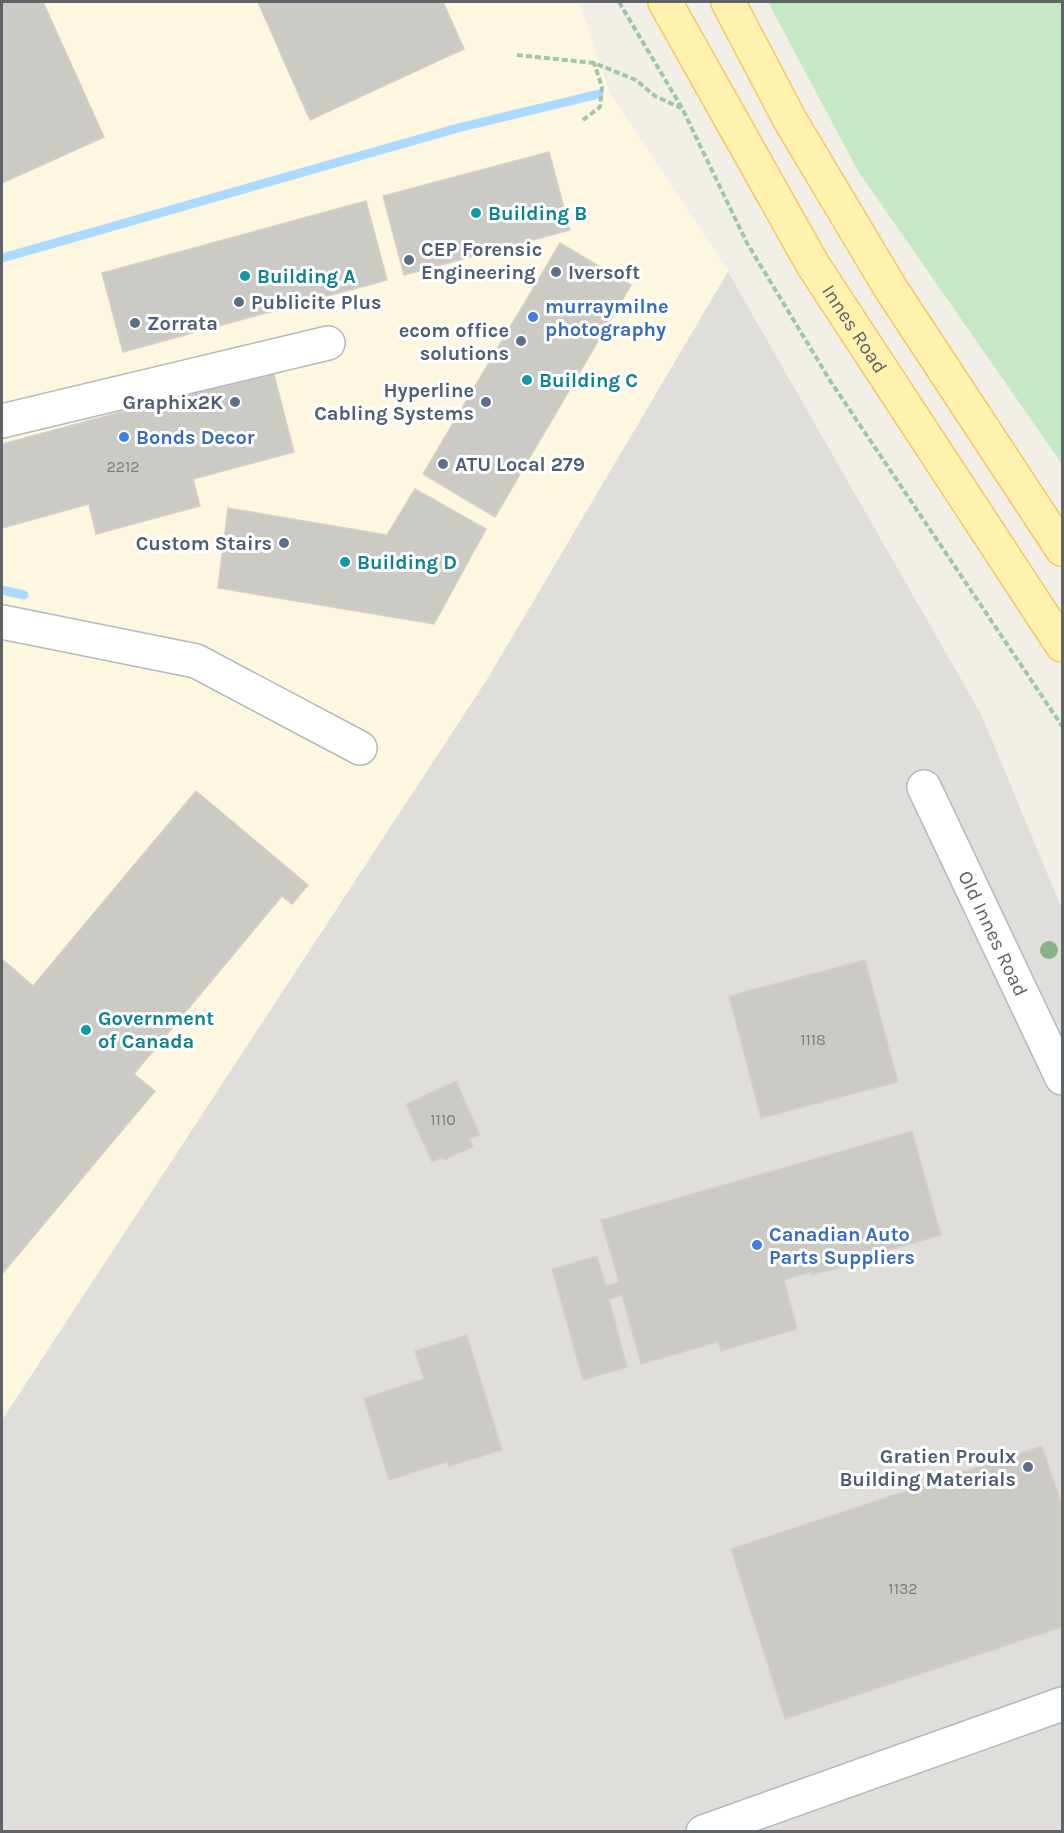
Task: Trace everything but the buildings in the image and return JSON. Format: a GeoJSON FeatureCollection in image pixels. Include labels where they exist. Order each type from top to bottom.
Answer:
{"type":"FeatureCollection","features":[{"type":"Feature","properties":{"kind":"main road","name":"Innes Road"},"geometry":{"type":"LineString","coordinates":[[665,2],[813,265],[1062,645]]}},
{"type":"Feature","properties":{"kind":"main road"},"geometry":{"type":"LineString","coordinates":[[728,2],[785,111],[891,289],[1062,549]]}},
{"type":"Feature","properties":{"kind":"street"},"geometry":{"type":"LineString","coordinates":[[2,421],[328,342]]}},
{"type":"Feature","properties":{"kind":"street"},"geometry":{"type":"LineString","coordinates":[[2,622],[196,661],[360,748]]}},
{"type":"Feature","properties":{"kind":"street","name":"Old Innes Road"},"geometry":{"type":"LineString","coordinates":[[924,787],[1062,1078]]}},
{"type":"Feature","properties":{"kind":"street"},"geometry":{"type":"LineString","coordinates":[[703,1832],[1062,1704]]}},
{"type":"Feature","properties":{"kind":"path"},"geometry":{"type":"LineString","coordinates":[[619,2],[682,108],[747,243],[831,382],[1062,726]]}},
{"type":"Feature","properties":{"kind":"path"},"geometry":{"type":"LineString","coordinates":[[517,55],[594,63],[636,80],[655,96],[682,108]]}},
{"type":"Feature","properties":{"kind":"path"},"geometry":{"type":"LineString","coordinates":[[583,120],[600,107],[602,87],[594,63]]}},
{"type":"Feature","properties":{"kind":"shaded area"},"geometry":{"type":"Polygon","coordinates":[[[2,2],[579,2],[610,94],[728,272],[488,678],[2,1420],[2,2]]]}},
{"type":"Feature","properties":{"kind":"shaded area"},"geometry":{"type":"Polygon","coordinates":[[[728,272],[982,716],[1062,909],[1062,1831],[2,1832],[2,1420],[488,678],[728,272]]]}},
{"type":"Feature","properties":{"kind":"green space"},"geometry":{"type":"Polygon","coordinates":[[[768,2],[1062,2],[1062,464],[858,171],[768,2]]]}},
{"type":"Feature","properties":{"kind":"waterway"},"geometry":{"type":"LineString","coordinates":[[2,258],[458,128],[599,94]]}},
{"type":"Feature","properties":{"kind":"waterway"},"geometry":{"type":"LineString","coordinates":[[2,590],[24,595]]}},
{"type":"Feature","properties":{"kind":"place","name":"Building B"},"geometry":{"type":"Point","coordinates":[476,213]}},
{"type":"Feature","properties":{"kind":"place","name":"CEP Forensic Engineering"},"geometry":{"type":"Point","coordinates":[409,260]}},
{"type":"Feature","properties":{"kind":"place","name":"Iversoft"},"geometry":{"type":"Point","coordinates":[556,272]}},
{"type":"Feature","properties":{"kind":"place","name":"Building A"},"geometry":{"type":"Point","coordinates":[245,276]}},
{"type":"Feature","properties":{"kind":"place","name":"Publicite Plus"},"geometry":{"type":"Point","coordinates":[239,302]}},
{"type":"Feature","properties":{"kind":"place","name":"murraymilne photography"},"geometry":{"type":"Point","coordinates":[533,317]}},
{"type":"Feature","properties":{"kind":"place","name":"Zorrata"},"geometry":{"type":"Point","coordinates":[135,323]}},
{"type":"Feature","properties":{"kind":"place","name":"ecom office solutions"},"geometry":{"type":"Point","coordinates":[521,341]}},
{"type":"Feature","properties":{"kind":"place","name":"Building C"},"geometry":{"type":"Point","coordinates":[527,380]}},
{"type":"Feature","properties":{"kind":"place","name":"Graphix2K"},"geometry":{"type":"Point","coordinates":[235,402]}},
{"type":"Feature","properties":{"kind":"place","name":"Hyperline Cabling Systems"},"geometry":{"type":"Point","coordinates":[486,402]}},
{"type":"Feature","properties":{"kind":"place","name":"Bonds Decor"},"geometry":{"type":"Point","coordinates":[124,437]}},
{"type":"Feature","properties":{"kind":"place","name":"ATU Local 279"},"geometry":{"type":"Point","coordinates":[443,464]}},
{"type":"Feature","properties":{"kind":"place","name":"Custom Stairs"},"geometry":{"type":"Point","coordinates":[284,543]}},
{"type":"Feature","properties":{"kind":"place","name":"Building D"},"geometry":{"type":"Point","coordinates":[345,562]}},
{"type":"Feature","properties":{"kind":"place","name":"Government of Canada"},"geometry":{"type":"Point","coordinates":[86,1030]}},
{"type":"Feature","properties":{"kind":"place","name":"Canadian Auto Parts Suppliers"},"geometry":{"type":"Point","coordinates":[757,1245]}},
{"type":"Feature","properties":{"kind":"place","name":"Gratien Proulx Building Materials"},"geometry":{"type":"Point","coordinates":[1028,1467]}}]}
